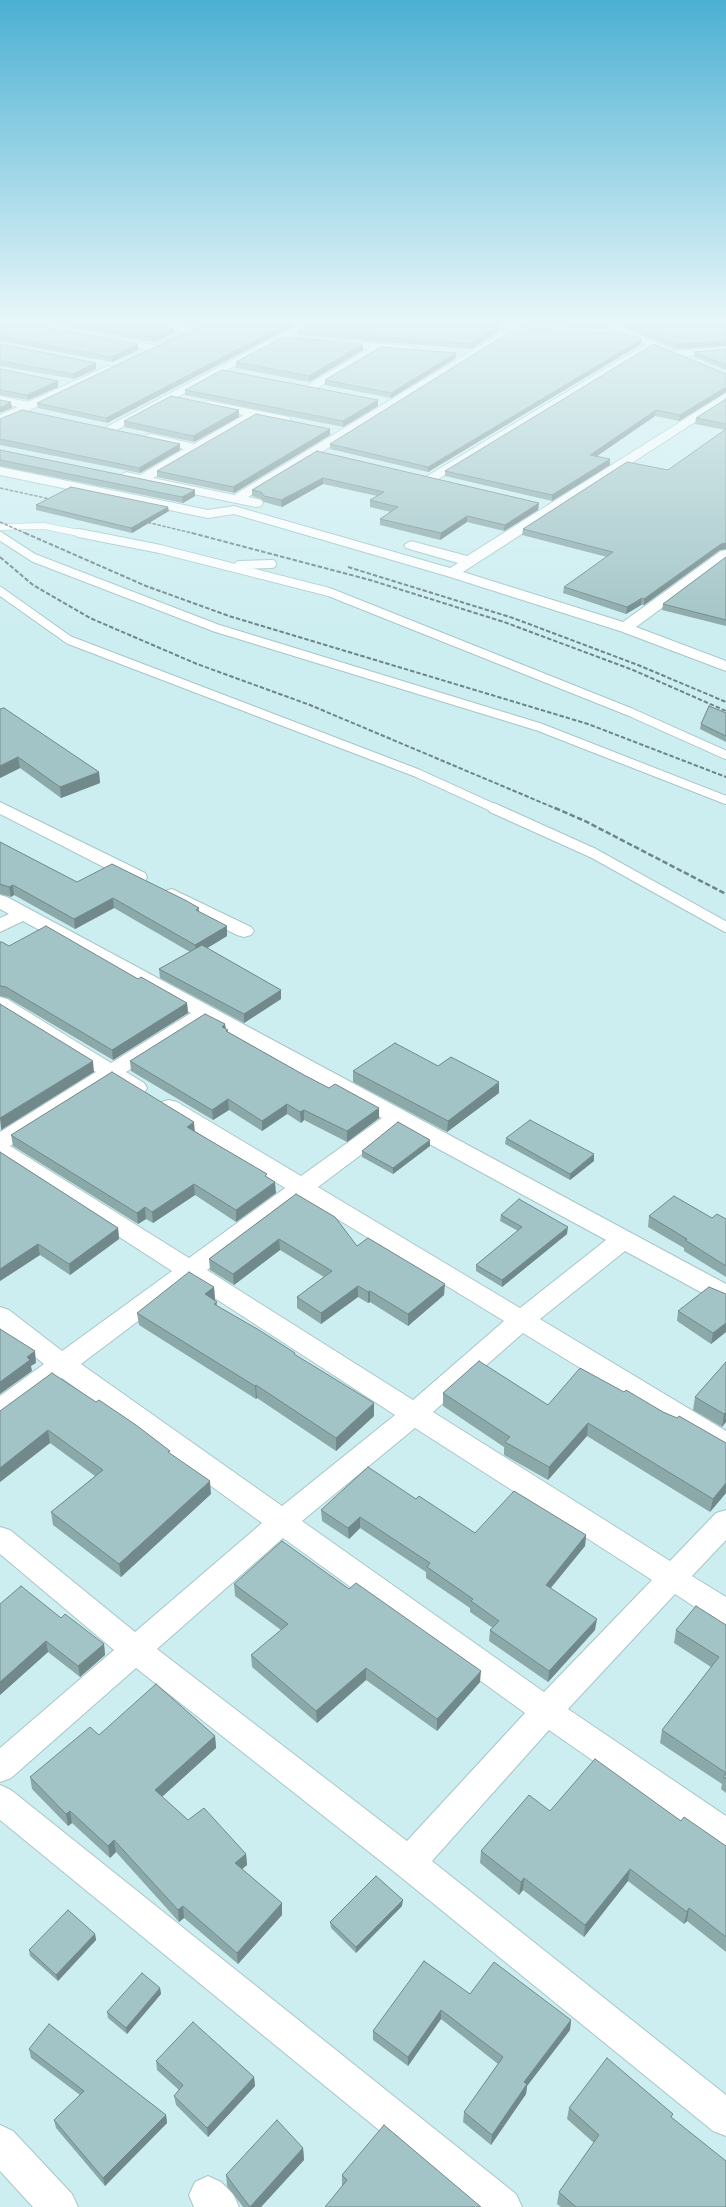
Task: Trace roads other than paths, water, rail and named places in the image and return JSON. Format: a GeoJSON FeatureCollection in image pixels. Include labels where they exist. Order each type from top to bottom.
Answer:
{"type":"FeatureCollection","features":[{"type":"Feature","properties":{"kind":"street"},"geometry":{"type":"LineString","coordinates":[[109,429],[120,423]]}},
{"type":"Feature","properties":{"kind":"street"},"geometry":{"type":"LineString","coordinates":[[142,479],[239,423]]}},
{"type":"Feature","properties":{"kind":"street"},"geometry":{"type":"LineString","coordinates":[[295,423],[300,424]]}},
{"type":"Feature","properties":{"kind":"street"},"geometry":{"type":"LineString","coordinates":[[238,498],[362,423]]}},
{"type":"Feature","properties":{"kind":"street"},"geometry":{"type":"LineString","coordinates":[[430,478],[521,423]]}},
{"type":"Feature","properties":{"kind":"street"},"geometry":{"type":"LineString","coordinates":[[452,573],[468,561],[685,423]]}},
{"type":"Feature","properties":{"kind":"street"},"geometry":{"type":"LineString","coordinates":[[94,426],[195,448]]}},
{"type":"Feature","properties":{"kind":"street"},"geometry":{"type":"LineString","coordinates":[[330,430],[345,433]]}},
{"type":"Feature","properties":{"kind":"street"},"geometry":{"type":"LineString","coordinates":[[314,451],[330,454]]}},
{"type":"Feature","properties":{"kind":"street"},"geometry":{"type":"LineString","coordinates":[[0,471],[208,514],[234,510],[452,573],[625,628],[726,666]]}},
{"type":"Feature","properties":{"kind":"street"},"geometry":{"type":"LineString","coordinates":[[112,473],[238,498],[269,506]]}},
{"type":"Feature","properties":{"kind":"street"},"geometry":{"type":"LineString","coordinates":[[415,474],[446,481]]}},
{"type":"Feature","properties":{"kind":"street"},"geometry":{"type":"LineString","coordinates":[[537,504],[552,508]]}},
{"type":"Feature","properties":{"kind":"street"},"geometry":{"type":"LineString","coordinates":[[399,542],[468,561]]}},
{"type":"Feature","properties":{"kind":"street"},"geometry":{"type":"LineString","coordinates":[[625,628],[726,554]]}},
{"type":"Feature","properties":{"kind":"street"},"geometry":{"type":"LineString","coordinates":[[711,566],[726,570]]}},
{"type":"Feature","properties":{"kind":"street"},"geometry":{"type":"LineString","coordinates":[[0,808],[244,931]]}},
{"type":"Feature","properties":{"kind":"street"},"geometry":{"type":"LineString","coordinates":[[0,902],[726,1295]]}},
{"type":"Feature","properties":{"kind":"street"},"geometry":{"type":"LineString","coordinates":[[0,926],[23,914]]}},
{"type":"Feature","properties":{"kind":"street"},"geometry":{"type":"LineString","coordinates":[[0,1003],[111,1072],[726,1444]]}},
{"type":"Feature","properties":{"kind":"street"},"geometry":{"type":"LineString","coordinates":[[0,1142],[206,1013]]}},
{"type":"Feature","properties":{"kind":"street"},"geometry":{"type":"LineString","coordinates":[[0,1410],[397,1117]]}},
{"type":"Feature","properties":{"kind":"street"},"geometry":{"type":"LineString","coordinates":[[0,1150],[726,1612]]}},
{"type":"Feature","properties":{"kind":"street"},"geometry":{"type":"LineString","coordinates":[[0,1768],[282,1522],[414,1414],[522,1320],[624,1239]]}},
{"type":"Feature","properties":{"kind":"street"},"geometry":{"type":"LineString","coordinates":[[0,1316],[62,1364],[546,1711],[726,1834]]}},
{"type":"Feature","properties":{"kind":"street"},"geometry":{"type":"LineString","coordinates":[[409,1863],[546,1711],[726,1521]]}},
{"type":"Feature","properties":{"kind":"street"},"geometry":{"type":"LineString","coordinates":[[0,1538],[136,1650],[409,1863],[726,2118]]}},
{"type":"Feature","properties":{"kind":"street"},"geometry":{"type":"LineString","coordinates":[[0,1800],[503,2207]]}},
{"type":"Feature","properties":{"kind":"street"},"geometry":{"type":"LineString","coordinates":[[0,2144],[59,2207]]}},
{"type":"Feature","properties":{"kind":"lane"},"geometry":{"type":"LineString","coordinates":[[0,527],[44,526],[160,549],[336,594],[630,712],[726,755]]}},
{"type":"Feature","properties":{"kind":"lane"},"geometry":{"type":"LineString","coordinates":[[0,536],[34,558],[216,628],[539,727],[726,800]]}},
{"type":"Feature","properties":{"kind":"lane"},"geometry":{"type":"LineString","coordinates":[[224,565],[272,564]]}},
{"type":"Feature","properties":{"kind":"lane"},"geometry":{"type":"LineString","coordinates":[[0,591],[69,640],[417,773],[593,853],[726,927]]}},
{"type":"Feature","properties":{"kind":"railway"},"geometry":{"type":"LineString","coordinates":[[0,488],[59,501]]}},
{"type":"Feature","properties":{"kind":"railway"},"geometry":{"type":"LineString","coordinates":[[138,520],[194,533]]}},
{"type":"Feature","properties":{"kind":"railway"},"geometry":{"type":"LineString","coordinates":[[0,522],[27,534]]}},
{"type":"Feature","properties":{"kind":"railway"},"geometry":{"type":"LineString","coordinates":[[25,533],[146,586],[229,616],[588,724],[726,777]]}},
{"type":"Feature","properties":{"kind":"railway"},"geometry":{"type":"LineString","coordinates":[[194,533],[370,580],[504,622],[633,670],[726,711]]}},
{"type":"Feature","properties":{"kind":"railway"},"geometry":{"type":"LineString","coordinates":[[0,557],[33,585],[90,618],[197,664],[310,705],[557,809]]}},
{"type":"Feature","properties":{"kind":"railway"},"geometry":{"type":"LineString","coordinates":[[348,567],[513,618],[638,665],[726,702]]}},
{"type":"Feature","properties":{"kind":"railway"},"geometry":{"type":"LineString","coordinates":[[555,808],[585,821],[726,894]]}}]}
